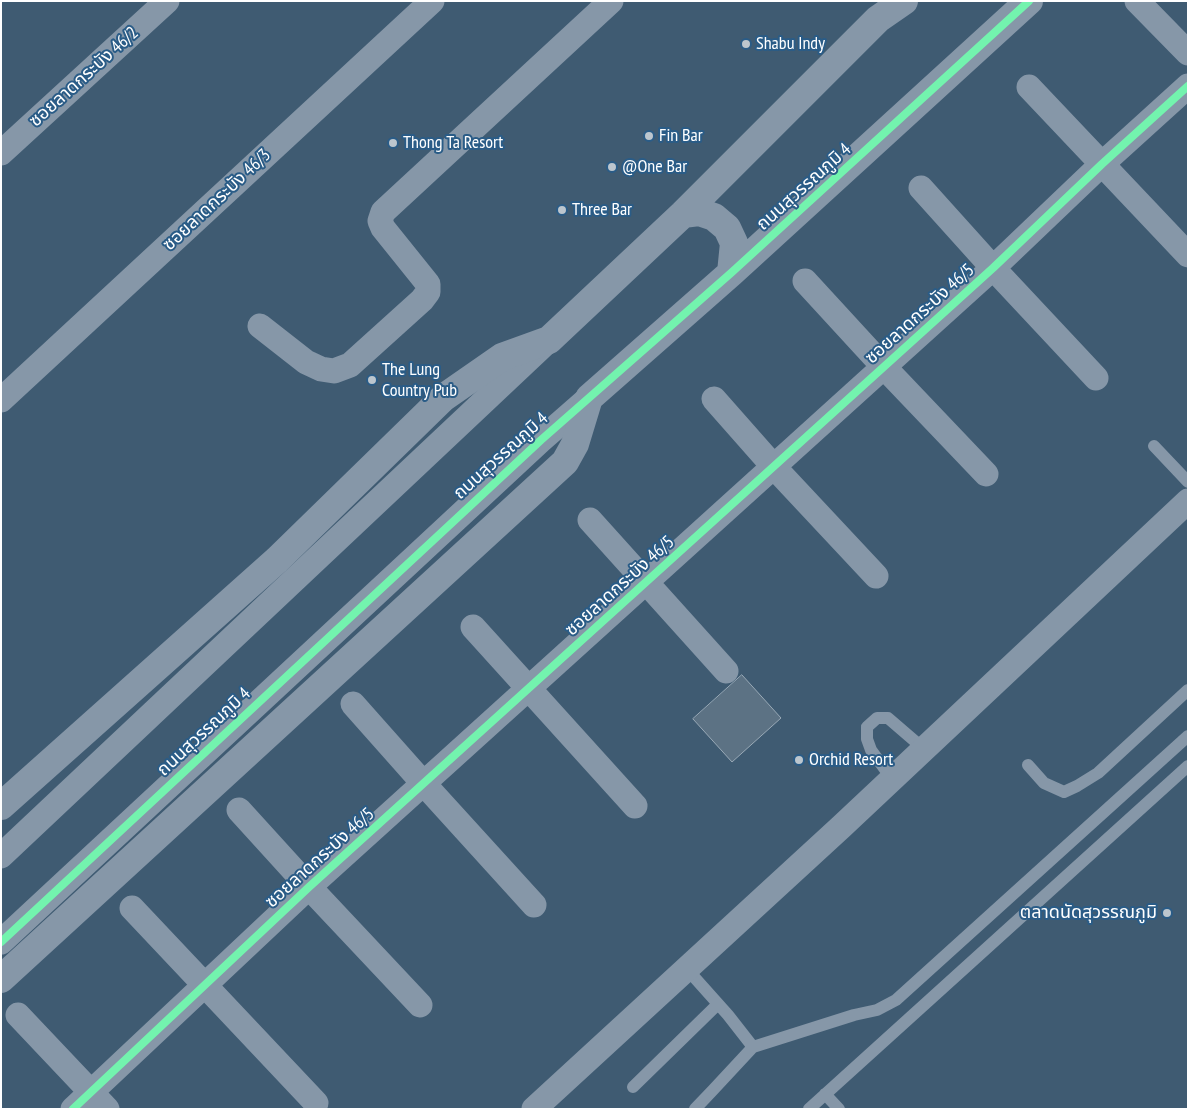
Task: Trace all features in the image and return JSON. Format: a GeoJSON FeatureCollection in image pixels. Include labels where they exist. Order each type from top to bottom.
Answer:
{"type":"FeatureCollection","features":[{"type":"Feature","properties":{"kind":"street","name":"ซอยลาดกระบัง 46/2"},"geometry":{"type":"LineString","coordinates":[[1,152],[168,1]]}},
{"type":"Feature","properties":{"kind":"street","name":"ซอยลาดกระบัง 46/3"},"geometry":{"type":"LineString","coordinates":[[1,400],[432,1]]}},
{"type":"Feature","properties":{"kind":"street"},"geometry":{"type":"LineString","coordinates":[[260,326],[306,362],[321,369],[334,371],[350,365],[415,306],[428,292],[428,284],[383,228],[380,221],[383,212],[611,1]]}},
{"type":"Feature","properties":{"kind":"street"},"geometry":{"type":"LineString","coordinates":[[1,856],[683,214],[885,10],[904,1]]}},
{"type":"Feature","properties":{"kind":"street","name":"ถนนสุวรรณภูมิ 4"},"geometry":{"type":"LineString","coordinates":[[1,942],[541,440],[731,273],[1029,1]]}},
{"type":"Feature","properties":{"kind":"street"},"geometry":{"type":"LineString","coordinates":[[1137,1],[1188,53]]}},
{"type":"Feature","properties":{"kind":"street","name":"ซอยลาดกระบัง 46/5"},"geometry":{"type":"LineString","coordinates":[[90,1103],[205,986],[309,887],[884,368],[1188,86]]}},
{"type":"Feature","properties":{"kind":"street"},"geometry":{"type":"LineString","coordinates":[[1029,87],[1188,255]]}},
{"type":"Feature","properties":{"kind":"street"},"geometry":{"type":"LineString","coordinates":[[921,188],[1096,378]]}},
{"type":"Feature","properties":{"kind":"street"},"geometry":{"type":"LineString","coordinates":[[683,214],[699,212],[714,217],[727,228],[734,243],[731,273]]}},
{"type":"Feature","properties":{"kind":"street"},"geometry":{"type":"LineString","coordinates":[[805,281],[884,368],[986,474]]}},
{"type":"Feature","properties":{"kind":"street"},"geometry":{"type":"LineString","coordinates":[[1,806],[277,560],[443,398],[502,357],[549,340]]}},
{"type":"Feature","properties":{"kind":"street"},"geometry":{"type":"LineString","coordinates":[[1,979],[565,462],[575,444],[589,398]]}},
{"type":"Feature","properties":{"kind":"street"},"geometry":{"type":"LineString","coordinates":[[714,399],[774,467],[876,576]]}},
{"type":"Feature","properties":{"kind":"street"},"geometry":{"type":"LineString","coordinates":[[534,1109],[892,779],[1188,502]]}},
{"type":"Feature","properties":{"kind":"street"},"geometry":{"type":"LineString","coordinates":[[590,520],[726,671]]}},
{"type":"Feature","properties":{"kind":"street"},"geometry":{"type":"LineString","coordinates":[[473,627],[635,806]]}},
{"type":"Feature","properties":{"kind":"street"},"geometry":{"type":"LineString","coordinates":[[354,704],[534,905]]}},
{"type":"Feature","properties":{"kind":"street"},"geometry":{"type":"LineString","coordinates":[[239,810],[420,1005]]}},
{"type":"Feature","properties":{"kind":"street"},"geometry":{"type":"LineString","coordinates":[[132,908],[316,1103]]}},
{"type":"Feature","properties":{"kind":"street"},"geometry":{"type":"LineString","coordinates":[[18,1015],[90,1103]]}},
{"type":"Feature","properties":{"kind":"lane"},"geometry":{"type":"LineString","coordinates":[[1154,446],[1188,482]]}},
{"type":"Feature","properties":{"kind":"lane"},"geometry":{"type":"LineString","coordinates":[[1028,764],[1044,783],[1064,792],[1077,786],[1098,772],[1188,690]]}},
{"type":"Feature","properties":{"kind":"lane"},"geometry":{"type":"LineString","coordinates":[[892,779],[871,750],[867,739],[866,727],[878,718],[888,718],[924,748]]}},
{"type":"Feature","properties":{"kind":"lane"},"geometry":{"type":"LineString","coordinates":[[694,1109],[753,1047],[854,1015],[877,1010],[896,1000],[1188,736]]}},
{"type":"Feature","properties":{"kind":"lane"},"geometry":{"type":"LineString","coordinates":[[809,1109],[1188,766]]}},
{"type":"Feature","properties":{"kind":"lane"},"geometry":{"type":"LineString","coordinates":[[686,968],[753,1047]]}},
{"type":"Feature","properties":{"kind":"lane"},"geometry":{"type":"LineString","coordinates":[[633,1087],[718,1004]]}},
{"type":"Feature","properties":{"kind":"lane"},"geometry":{"type":"LineString","coordinates":[[825,1094],[839,1109]]}},
{"type":"Feature","properties":{"kind":"building","name":"Orchid Resort"},"geometry":{"type":"Polygon","coordinates":[[[742,675],[781,718],[732,762],[693,719],[742,675]]]}},
{"type":"Feature","properties":{"kind":"cycle path"},"geometry":{"type":"LineString","coordinates":[[1,942],[541,440],[731,273],[1029,1]]}},
{"type":"Feature","properties":{"kind":"cycle path"},"geometry":{"type":"LineString","coordinates":[[73,1109],[309,887],[993,268],[1102,164],[1188,86]]}},
{"type":"Feature","properties":{"kind":"place","name":"Shabu Indy"},"geometry":{"type":"Point","coordinates":[746,44]}},
{"type":"Feature","properties":{"kind":"place","name":"Fin Bar"},"geometry":{"type":"Point","coordinates":[649,136]}},
{"type":"Feature","properties":{"kind":"place","name":"Thong Ta Resort"},"geometry":{"type":"Point","coordinates":[393,143]}},
{"type":"Feature","properties":{"kind":"place","name":"@One Bar"},"geometry":{"type":"Point","coordinates":[612,167]}},
{"type":"Feature","properties":{"kind":"place","name":"Three Bar"},"geometry":{"type":"Point","coordinates":[562,210]}},
{"type":"Feature","properties":{"kind":"place","name":"The Lung Country Pub"},"geometry":{"type":"Point","coordinates":[372,380]}},
{"type":"Feature","properties":{"kind":"place","name":"Orchid Resort"},"geometry":{"type":"Point","coordinates":[799,760]}},
{"type":"Feature","properties":{"kind":"place","name":"ตลาดนัดสุวรรณภูมิ"},"geometry":{"type":"Point","coordinates":[1167,913]}}]}
